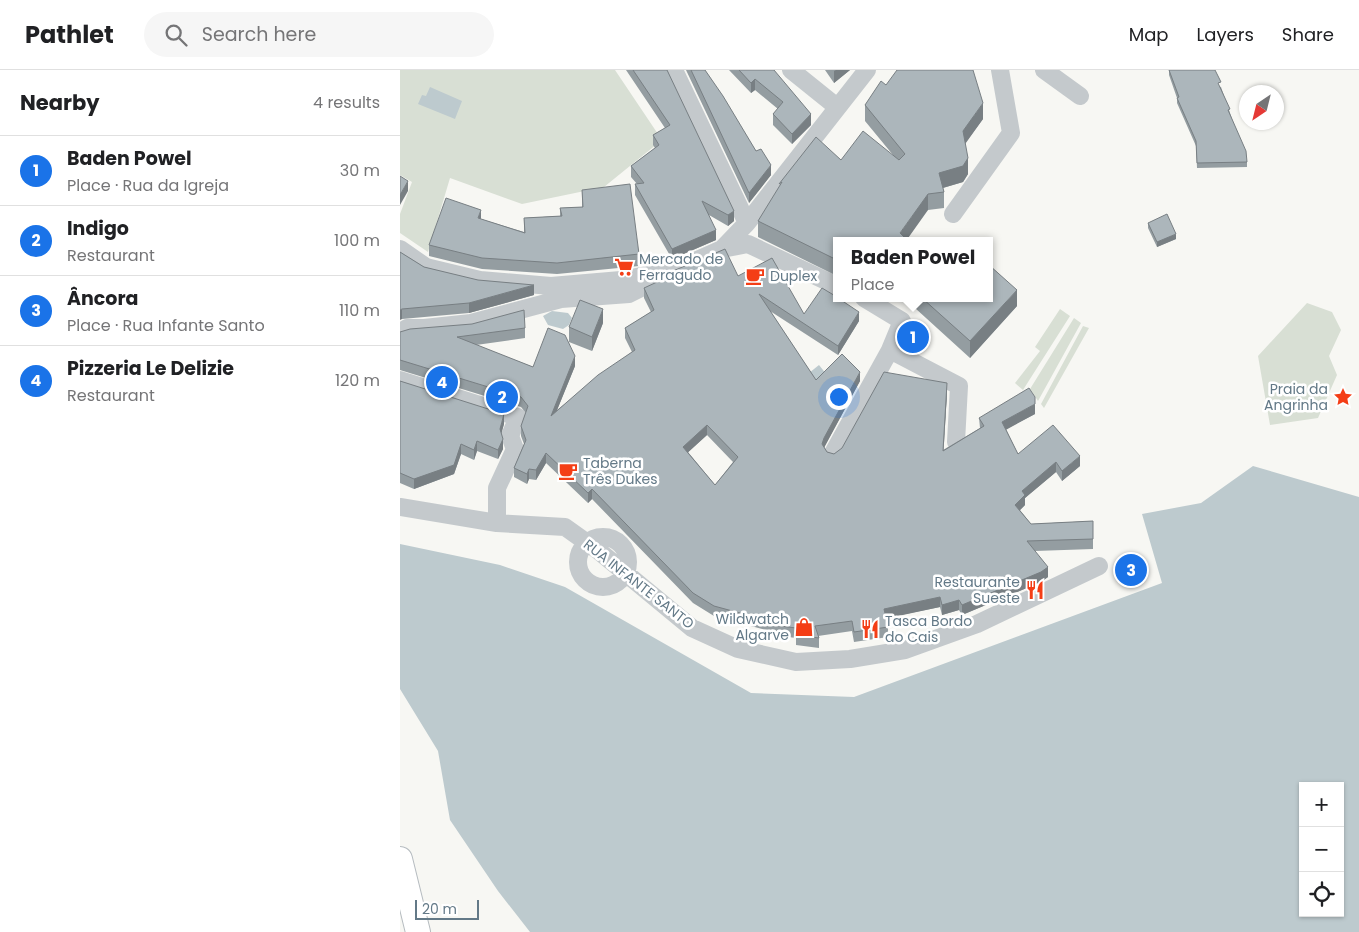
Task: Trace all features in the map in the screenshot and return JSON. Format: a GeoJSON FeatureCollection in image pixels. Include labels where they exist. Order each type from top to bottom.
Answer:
{"type":"FeatureCollection","features":[{"type":"Feature","properties":{"kind":"street"},"geometry":{"type":"LineString","coordinates":[[674,70],[747,223]]}},
{"type":"Feature","properties":{"kind":"street"},"geometry":{"type":"LineString","coordinates":[[791,70],[837,107]]}},
{"type":"Feature","properties":{"kind":"street"},"geometry":{"type":"LineString","coordinates":[[722,249],[747,223],[784,178],[867,70]]}},
{"type":"Feature","properties":{"kind":"street"},"geometry":{"type":"LineString","coordinates":[[953,214],[1011,133],[1000,70]]}},
{"type":"Feature","properties":{"kind":"street"},"geometry":{"type":"LineString","coordinates":[[1044,70],[1080,96]]}},
{"type":"Feature","properties":{"kind":"street"},"geometry":{"type":"LineString","coordinates":[[400,332],[407,328],[471,323],[515,313],[561,299],[629,294],[722,249],[748,244],[833,284]]}},
{"type":"Feature","properties":{"kind":"street"},"geometry":{"type":"LineString","coordinates":[[400,249],[426,267],[480,280],[551,286],[621,280],[677,270]]}},
{"type":"Feature","properties":{"kind":"street"},"geometry":{"type":"LineString","coordinates":[[833,453],[890,350],[902,321],[871,302]]}},
{"type":"Feature","properties":{"kind":"street"},"geometry":{"type":"LineString","coordinates":[[890,350],[960,386],[956,442]]}},
{"type":"Feature","properties":{"kind":"street"},"geometry":{"type":"LineString","coordinates":[[400,380],[518,417],[510,436],[515,449],[497,488],[496,523]]}},
{"type":"Feature","properties":{"kind":"street","name":"RUA INFANTE SANTO"},"geometry":{"type":"LineString","coordinates":[[400,507],[496,523],[565,527],[626,573],[692,628],[738,649],[796,662],[850,659],[905,650],[977,624],[1099,566]]}},
{"type":"Feature","properties":{"kind":"street"},"geometry":{"type":"LineString","coordinates":[[587,542],[578,559],[579,567],[586,580],[600,587],[608,587],[622,579],[626,573]]}},
{"type":"Feature","properties":{"kind":"street"},"geometry":{"type":"LineString","coordinates":[[400,859],[418,932]]}},
{"type":"Feature","properties":{"kind":"shaded area"},"geometry":{"type":"Polygon","coordinates":[[[400,70],[615,70],[662,140],[604,187],[522,204],[450,178],[428,252],[400,233],[400,214],[412,182],[400,175],[400,70]]]}},
{"type":"Feature","properties":{"kind":"shaded area"},"geometry":{"type":"Polygon","coordinates":[[[430,87],[462,101],[455,119],[418,104],[422,95],[426,96],[430,87]]]}},
{"type":"Feature","properties":{"kind":"shaded area"},"geometry":{"type":"Polygon","coordinates":[[[1307,303],[1332,312],[1341,330],[1329,356],[1337,375],[1318,418],[1270,425],[1258,356],[1307,303]]]}},
{"type":"Feature","properties":{"kind":"shaded area"},"geometry":{"type":"Polygon","coordinates":[[[1060,309],[1070,316],[1023,390],[1015,383],[1040,351],[1035,347],[1060,309]]]}},
{"type":"Feature","properties":{"kind":"shaded area"},"geometry":{"type":"Polygon","coordinates":[[[552,311],[568,313],[572,318],[569,325],[563,329],[548,325],[543,316],[552,311]]]}},
{"type":"Feature","properties":{"kind":"shaded area"},"geometry":{"type":"Polygon","coordinates":[[[1074,318],[1081,323],[1038,401],[1030,389],[1074,318]]]}},
{"type":"Feature","properties":{"kind":"shaded area"},"geometry":{"type":"Polygon","coordinates":[[[1083,326],[1089,328],[1044,408],[1041,404],[1083,326]]]}},
{"type":"Feature","properties":{"kind":"shaded area"},"geometry":{"type":"Polygon","coordinates":[[[819,365],[827,375],[807,391],[799,381],[819,365]]]}},
{"type":"Feature","properties":{"kind":"shaded area"},"geometry":{"type":"Polygon","coordinates":[[[1253,466],[1359,497],[1359,932],[530,932],[498,891],[450,820],[438,751],[400,689],[400,544],[500,565],[565,587],[751,693],[854,697],[1162,583],[1142,514],[1201,503],[1253,466]]]}},
{"type":"Feature","properties":{"kind":"building"},"geometry":{"type":"Polygon","coordinates":[[[633,70],[667,70],[734,211],[728,215],[702,201],[716,230],[672,249],[635,184],[644,183],[631,166],[659,145],[653,135],[670,125],[633,70]]]}},
{"type":"Feature","properties":{"kind":"building"},"geometry":{"type":"Polygon","coordinates":[[[691,70],[705,70],[756,151],[761,149],[771,165],[749,193],[691,70]]]}},
{"type":"Feature","properties":{"kind":"building"},"geometry":{"type":"Polygon","coordinates":[[[739,70],[774,70],[811,114],[792,134],[773,114],[783,102],[755,79],[751,83],[739,70]]]}},
{"type":"Feature","properties":{"kind":"building"},"geometry":{"type":"Polygon","coordinates":[[[897,70],[973,70],[983,103],[963,131],[968,158],[963,166],[939,173],[944,192],[928,194],[900,233],[904,237],[833,237],[833,258],[758,221],[782,182],[779,184],[816,137],[841,160],[863,131],[899,160],[905,154],[865,105],[881,81],[886,85],[897,70]]]}},
{"type":"Feature","properties":{"kind":"building"},"geometry":{"type":"Polygon","coordinates":[[[1169,70],[1215,70],[1221,82],[1218,83],[1230,109],[1228,110],[1246,151],[1247,162],[1197,163],[1196,141],[1177,98],[1179,97],[1169,70]]]}},
{"type":"Feature","properties":{"kind":"building"},"geometry":{"type":"Polygon","coordinates":[[[400,176],[408,181],[400,195],[400,176]]]}},
{"type":"Feature","properties":{"kind":"building"},"geometry":{"type":"Polygon","coordinates":[[[630,184],[639,254],[557,263],[482,258],[429,245],[446,198],[481,210],[478,218],[525,233],[524,218],[562,216],[560,208],[583,207],[582,190],[630,184]]]}},
{"type":"Feature","properties":{"kind":"building"},"geometry":{"type":"Polygon","coordinates":[[[1167,214],[1176,234],[1157,242],[1148,223],[1167,214]]]}},
{"type":"Feature","properties":{"kind":"building"},"geometry":{"type":"Polygon","coordinates":[[[725,249],[738,276],[772,258],[804,314],[822,288],[833,295],[833,302],[844,302],[859,312],[838,346],[759,294],[816,380],[842,354],[860,372],[824,438],[822,444],[827,452],[834,454],[842,448],[884,372],[947,383],[943,451],[984,426],[979,418],[1029,388],[1035,397],[1035,404],[1002,422],[1018,454],[1053,425],[1080,456],[1062,471],[1056,462],[1022,491],[1025,495],[1015,505],[1031,524],[1093,521],[1093,539],[1027,541],[1048,567],[1041,572],[962,605],[959,600],[942,605],[940,597],[884,609],[888,627],[854,632],[852,621],[815,626],[819,638],[796,635],[796,628],[773,625],[773,622],[714,606],[693,593],[592,489],[588,493],[546,453],[536,470],[529,469],[527,474],[514,468],[526,440],[521,426],[528,406],[521,397],[400,360],[400,332],[410,329],[472,324],[524,310],[525,328],[457,337],[533,367],[548,328],[565,335],[575,356],[551,416],[598,375],[635,350],[625,328],[654,310],[644,288],[668,277],[673,271],[725,249]],[[707,425],[683,447],[715,485],[738,457],[707,425]]]}},
{"type":"Feature","properties":{"kind":"building"},"geometry":{"type":"Polygon","coordinates":[[[400,252],[424,267],[478,280],[534,285],[469,303],[400,310],[400,252]]]}},
{"type":"Feature","properties":{"kind":"building"},"geometry":{"type":"Polygon","coordinates":[[[993,269],[1017,290],[970,341],[926,302],[993,302],[993,269]]]}},
{"type":"Feature","properties":{"kind":"building"},"geometry":{"type":"Polygon","coordinates":[[[580,300],[603,309],[592,337],[569,327],[580,300]]]}},
{"type":"Feature","properties":{"kind":"building"},"geometry":{"type":"Polygon","coordinates":[[[400,381],[504,414],[500,429],[503,439],[498,450],[477,441],[474,450],[461,444],[454,465],[414,479],[400,473],[400,381]]]}},
{"type":"Feature","properties":{"kind":"place","name":"Mercado de Ferragudo"},"geometry":{"type":"Point","coordinates":[624,267]}},
{"type":"Feature","properties":{"kind":"place","name":"Duplex"},"geometry":{"type":"Point","coordinates":[755,276]}},
{"type":"Feature","properties":{"kind":"place","name":"Baden Powel"},"geometry":{"type":"Point","coordinates":[913,337]}},
{"type":"Feature","properties":{"kind":"place","name":"Pizzeria Le Delizie"},"geometry":{"type":"Point","coordinates":[442,382]}},
{"type":"Feature","properties":{"kind":"place","name":"Indigo"},"geometry":{"type":"Point","coordinates":[502,397]}},
{"type":"Feature","properties":{"kind":"place","name":"Praia da Angrinha"},"geometry":{"type":"Point","coordinates":[1343,397]}},
{"type":"Feature","properties":{"kind":"place","name":"Taberna Três Dukes"},"geometry":{"type":"Point","coordinates":[568,471]}},
{"type":"Feature","properties":{"kind":"place","name":"Âncora"},"geometry":{"type":"Point","coordinates":[1131,570]}},
{"type":"Feature","properties":{"kind":"place","name":"Restaurante Sueste"},"geometry":{"type":"Point","coordinates":[1035,590]}},
{"type":"Feature","properties":{"kind":"place","name":"Wildwatch Algarve"},"geometry":{"type":"Point","coordinates":[804,627]}},
{"type":"Feature","properties":{"kind":"place","name":"Tasca Bordo do Cais"},"geometry":{"type":"Point","coordinates":[870,629]}}]}
